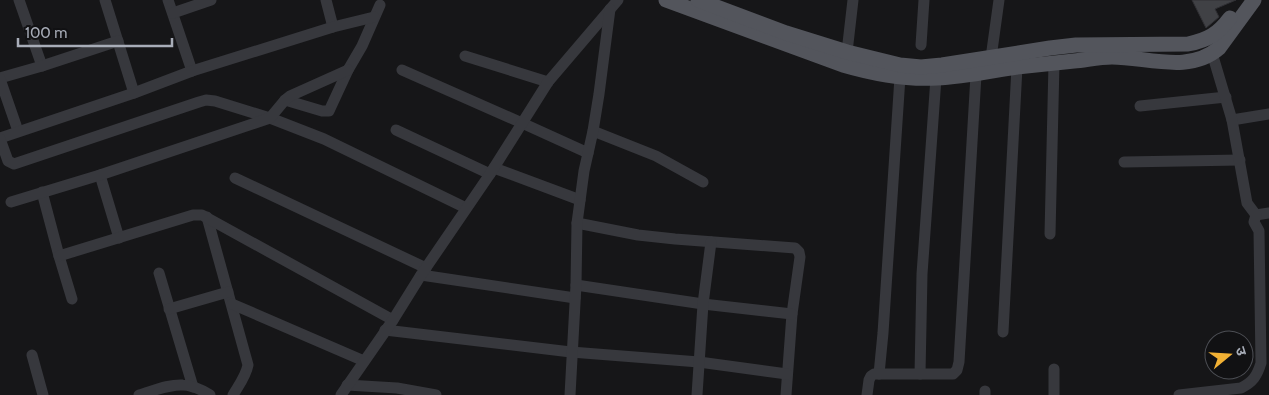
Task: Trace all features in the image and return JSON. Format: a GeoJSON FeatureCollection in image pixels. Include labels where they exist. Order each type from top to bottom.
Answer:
{"type":"FeatureCollection","features":[{"type":"Feature","properties":{"kind":"main road"},"geometry":{"type":"LineString","coordinates":[[666,0],[843,65],[873,73],[900,77],[936,78],[986,68],[1050,48],[1108,44],[1188,44],[1204,41],[1218,32],[1227,23],[1242,0]]}},
{"type":"Feature","properties":{"kind":"main road"},"geometry":{"type":"LineString","coordinates":[[698,0],[786,33],[847,52],[900,65],[986,68],[1017,67],[1111,57],[1178,62],[1199,60],[1218,48],[1254,0]]}},
{"type":"Feature","properties":{"kind":"street"},"geometry":{"type":"LineString","coordinates":[[19,0],[42,66]]}},
{"type":"Feature","properties":{"kind":"street"},"geometry":{"type":"LineString","coordinates":[[104,0],[134,93]]}},
{"type":"Feature","properties":{"kind":"street"},"geometry":{"type":"LineString","coordinates":[[168,0],[192,71]]}},
{"type":"Feature","properties":{"kind":"street"},"geometry":{"type":"LineString","coordinates":[[172,13],[211,0]]}},
{"type":"Feature","properties":{"kind":"street"},"geometry":{"type":"LineString","coordinates":[[326,0],[334,27]]}},
{"type":"Feature","properties":{"kind":"street"},"geometry":{"type":"LineString","coordinates":[[847,52],[852,0]]}},
{"type":"Feature","properties":{"kind":"street"},"geometry":{"type":"LineString","coordinates":[[921,45],[924,0]]}},
{"type":"Feature","properties":{"kind":"street"},"geometry":{"type":"LineString","coordinates":[[867,395],[871,376],[879,374],[953,374],[959,362],[986,68],[999,0]]}},
{"type":"Feature","properties":{"kind":"street"},"geometry":{"type":"LineString","coordinates":[[341,395],[492,171],[548,82],[614,4]]}},
{"type":"Feature","properties":{"kind":"street"},"geometry":{"type":"LineString","coordinates":[[570,395],[576,285],[577,223],[584,171],[593,131],[614,4]]}},
{"type":"Feature","properties":{"kind":"street"},"geometry":{"type":"LineString","coordinates":[[285,100],[326,112],[329,111],[348,70],[362,46],[380,5]]}},
{"type":"Feature","properties":{"kind":"street"},"geometry":{"type":"LineString","coordinates":[[374,17],[334,27],[192,71],[134,93],[0,138],[8,160],[14,164],[206,100],[215,101],[270,118],[324,138],[466,208]]}},
{"type":"Feature","properties":{"kind":"street"},"geometry":{"type":"LineString","coordinates":[[18,131],[0,78],[118,41]]}},
{"type":"Feature","properties":{"kind":"street"},"geometry":{"type":"LineString","coordinates":[[1212,53],[1232,120],[1247,203],[1256,215]]}},
{"type":"Feature","properties":{"kind":"street"},"geometry":{"type":"LineString","coordinates":[[465,56],[548,82]]}},
{"type":"Feature","properties":{"kind":"street"},"geometry":{"type":"LineString","coordinates":[[1050,234],[1054,63]]}},
{"type":"Feature","properties":{"kind":"street"},"geometry":{"type":"LineString","coordinates":[[1003,332],[1017,67]]}},
{"type":"Feature","properties":{"kind":"street"},"geometry":{"type":"LineString","coordinates":[[11,202],[100,175],[270,118],[285,100],[348,70]]}},
{"type":"Feature","properties":{"kind":"street"},"geometry":{"type":"LineString","coordinates":[[402,70],[588,153]]}},
{"type":"Feature","properties":{"kind":"street"},"geometry":{"type":"LineString","coordinates":[[879,374],[900,77]]}},
{"type":"Feature","properties":{"kind":"street"},"geometry":{"type":"LineString","coordinates":[[920,374],[922,274],[936,78]]}},
{"type":"Feature","properties":{"kind":"street"},"geometry":{"type":"LineString","coordinates":[[1140,106],[1226,97]]}},
{"type":"Feature","properties":{"kind":"street"},"geometry":{"type":"LineString","coordinates":[[1232,120],[1269,114]]}},
{"type":"Feature","properties":{"kind":"street"},"geometry":{"type":"LineString","coordinates":[[396,130],[492,171],[580,200]]}},
{"type":"Feature","properties":{"kind":"street"},"geometry":{"type":"LineString","coordinates":[[593,131],[656,156],[703,182]]}},
{"type":"Feature","properties":{"kind":"street"},"geometry":{"type":"LineString","coordinates":[[1124,162],[1240,160]]}},
{"type":"Feature","properties":{"kind":"street"},"geometry":{"type":"LineString","coordinates":[[100,175],[120,238]]}},
{"type":"Feature","properties":{"kind":"street"},"geometry":{"type":"LineString","coordinates":[[235,178],[424,271],[575,298]]}},
{"type":"Feature","properties":{"kind":"street"},"geometry":{"type":"LineString","coordinates":[[42,192],[72,299]]}},
{"type":"Feature","properties":{"kind":"street"},"geometry":{"type":"LineString","coordinates":[[1256,215],[1269,213]]}},
{"type":"Feature","properties":{"kind":"street"},"geometry":{"type":"LineString","coordinates":[[59,256],[193,215],[202,215],[393,320]]}},
{"type":"Feature","properties":{"kind":"street"},"geometry":{"type":"LineString","coordinates":[[1179,395],[1216,393],[1241,388],[1250,383],[1258,372],[1261,363],[1259,231],[1254,222],[1256,215]]}},
{"type":"Feature","properties":{"kind":"street"},"geometry":{"type":"LineString","coordinates":[[207,217],[248,365],[247,371],[232,395]]}},
{"type":"Feature","properties":{"kind":"street"},"geometry":{"type":"LineString","coordinates":[[577,223],[638,234],[795,248],[800,252],[792,314],[786,395]]}},
{"type":"Feature","properties":{"kind":"street"},"geometry":{"type":"LineString","coordinates":[[1259,231],[1269,237]]}},
{"type":"Feature","properties":{"kind":"street"},"geometry":{"type":"LineString","coordinates":[[697,395],[703,304],[711,242]]}},
{"type":"Feature","properties":{"kind":"street"},"geometry":{"type":"LineString","coordinates":[[159,274],[193,386]]}},
{"type":"Feature","properties":{"kind":"street"},"geometry":{"type":"LineString","coordinates":[[576,285],[703,304],[792,314]]}},
{"type":"Feature","properties":{"kind":"street"},"geometry":{"type":"LineString","coordinates":[[169,309],[228,292]]}},
{"type":"Feature","properties":{"kind":"street"},"geometry":{"type":"LineString","coordinates":[[232,304],[364,361]]}},
{"type":"Feature","properties":{"kind":"street"},"geometry":{"type":"LineString","coordinates":[[385,330],[571,352],[699,362],[787,374]]}},
{"type":"Feature","properties":{"kind":"street"},"geometry":{"type":"LineString","coordinates":[[32,356],[44,395]]}},
{"type":"Feature","properties":{"kind":"street"},"geometry":{"type":"LineString","coordinates":[[1054,369],[1054,395]]}},
{"type":"Feature","properties":{"kind":"street"},"geometry":{"type":"LineString","coordinates":[[139,395],[183,385],[193,386],[210,395]]}},
{"type":"Feature","properties":{"kind":"street"},"geometry":{"type":"LineString","coordinates":[[348,385],[396,392],[436,395]]}},
{"type":"Feature","properties":{"kind":"building"},"geometry":{"type":"Polygon","coordinates":[[[1192,0],[1236,0],[1215,9],[1219,17],[1206,28],[1192,0]]]}}]}
